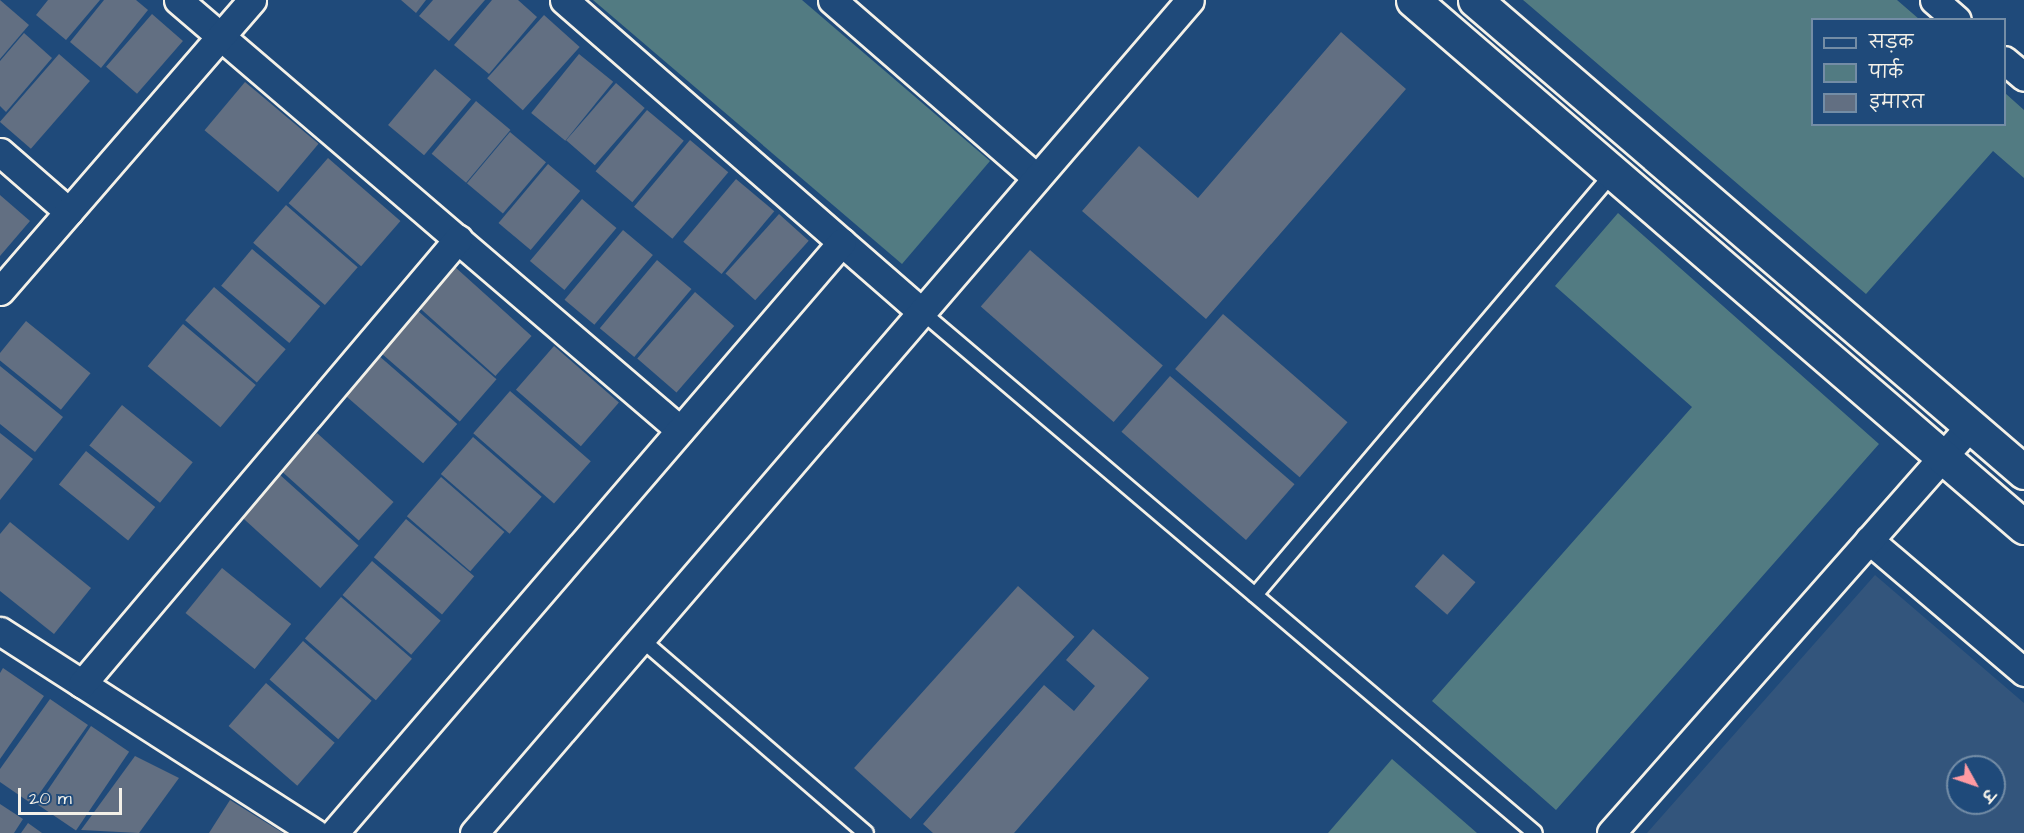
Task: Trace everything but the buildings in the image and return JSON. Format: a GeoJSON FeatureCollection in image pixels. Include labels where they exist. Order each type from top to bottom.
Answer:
{"type":"FeatureCollection","features":[{"type":"Feature","properties":{"kind":"street"},"geometry":{"type":"LineString","coordinates":[[178,0],[680,430]]}},
{"type":"Feature","properties":{"kind":"street"},"geometry":{"type":"LineString","coordinates":[[0,291],[252,0]]}},
{"type":"Feature","properties":{"kind":"street"},"geometry":{"type":"LineString","coordinates":[[564,0],[922,312]]}},
{"type":"Feature","properties":{"kind":"street"},"geometry":{"type":"LineString","coordinates":[[832,0],[1037,178]]}},
{"type":"Feature","properties":{"kind":"street"},"geometry":{"type":"LineString","coordinates":[[474,833],[1190,0]]}},
{"type":"Feature","properties":{"kind":"street"},"geometry":{"type":"LineString","coordinates":[[1413,0],[2024,527]]}},
{"type":"Feature","properties":{"kind":"street"},"geometry":{"type":"LineString","coordinates":[[1475,0],[2024,472]]}},
{"type":"Feature","properties":{"kind":"street"},"geometry":{"type":"LineString","coordinates":[[1934,0],[1955,18]]}},
{"type":"Feature","properties":{"kind":"street"},"geometry":{"type":"LineString","coordinates":[[2006,62],[2024,77]]}},
{"type":"Feature","properties":{"kind":"street"},"geometry":{"type":"LineString","coordinates":[[0,152],[69,212]]}},
{"type":"Feature","properties":{"kind":"street"},"geometry":{"type":"LineString","coordinates":[[82,684],[458,240]]}},
{"type":"Feature","properties":{"kind":"street"},"geometry":{"type":"LineString","coordinates":[[334,833],[842,242]]}},
{"type":"Feature","properties":{"kind":"street"},"geometry":{"type":"LineString","coordinates":[[1611,833],[1970,426]]}},
{"type":"Feature","properties":{"kind":"street"},"geometry":{"type":"LineString","coordinates":[[1869,540],[2024,672]]}},
{"type":"Feature","properties":{"kind":"street"},"geometry":{"type":"LineString","coordinates":[[0,631],[315,833]]}},
{"type":"Feature","properties":{"kind":"lane"},"geometry":{"type":"LineString","coordinates":[[1255,595],[1613,173]]}},
{"type":"Feature","properties":{"kind":"lane"},"geometry":{"type":"LineString","coordinates":[[922,312],[1535,833]]}},
{"type":"Feature","properties":{"kind":"lane"},"geometry":{"type":"LineString","coordinates":[[641,639],[866,833]]}},
{"type":"Feature","properties":{"kind":"shaded area"},"geometry":{"type":"Polygon","coordinates":[[[1875,575],[2024,703],[2024,833],[1647,833],[1875,575]]]}},
{"type":"Feature","properties":{"kind":"green space"},"geometry":{"type":"Polygon","coordinates":[[[593,0],[802,0],[990,161],[902,264],[593,0]]]}},
{"type":"Feature","properties":{"kind":"green space"},"geometry":{"type":"Polygon","coordinates":[[[1523,0],[1897,0],[1918,18],[1811,18],[1811,126],[2006,126],[2006,94],[2024,110],[2024,178],[1993,151],[1866,294],[1523,0]]]}},
{"type":"Feature","properties":{"kind":"green space"},"geometry":{"type":"Polygon","coordinates":[[[1618,213],[1879,444],[1556,810],[1432,701],[1692,407],[1555,286],[1618,213]]]}},
{"type":"Feature","properties":{"kind":"green space"},"geometry":{"type":"Polygon","coordinates":[[[1392,759],[1477,833],[1328,833],[1392,759]]]}}]}
